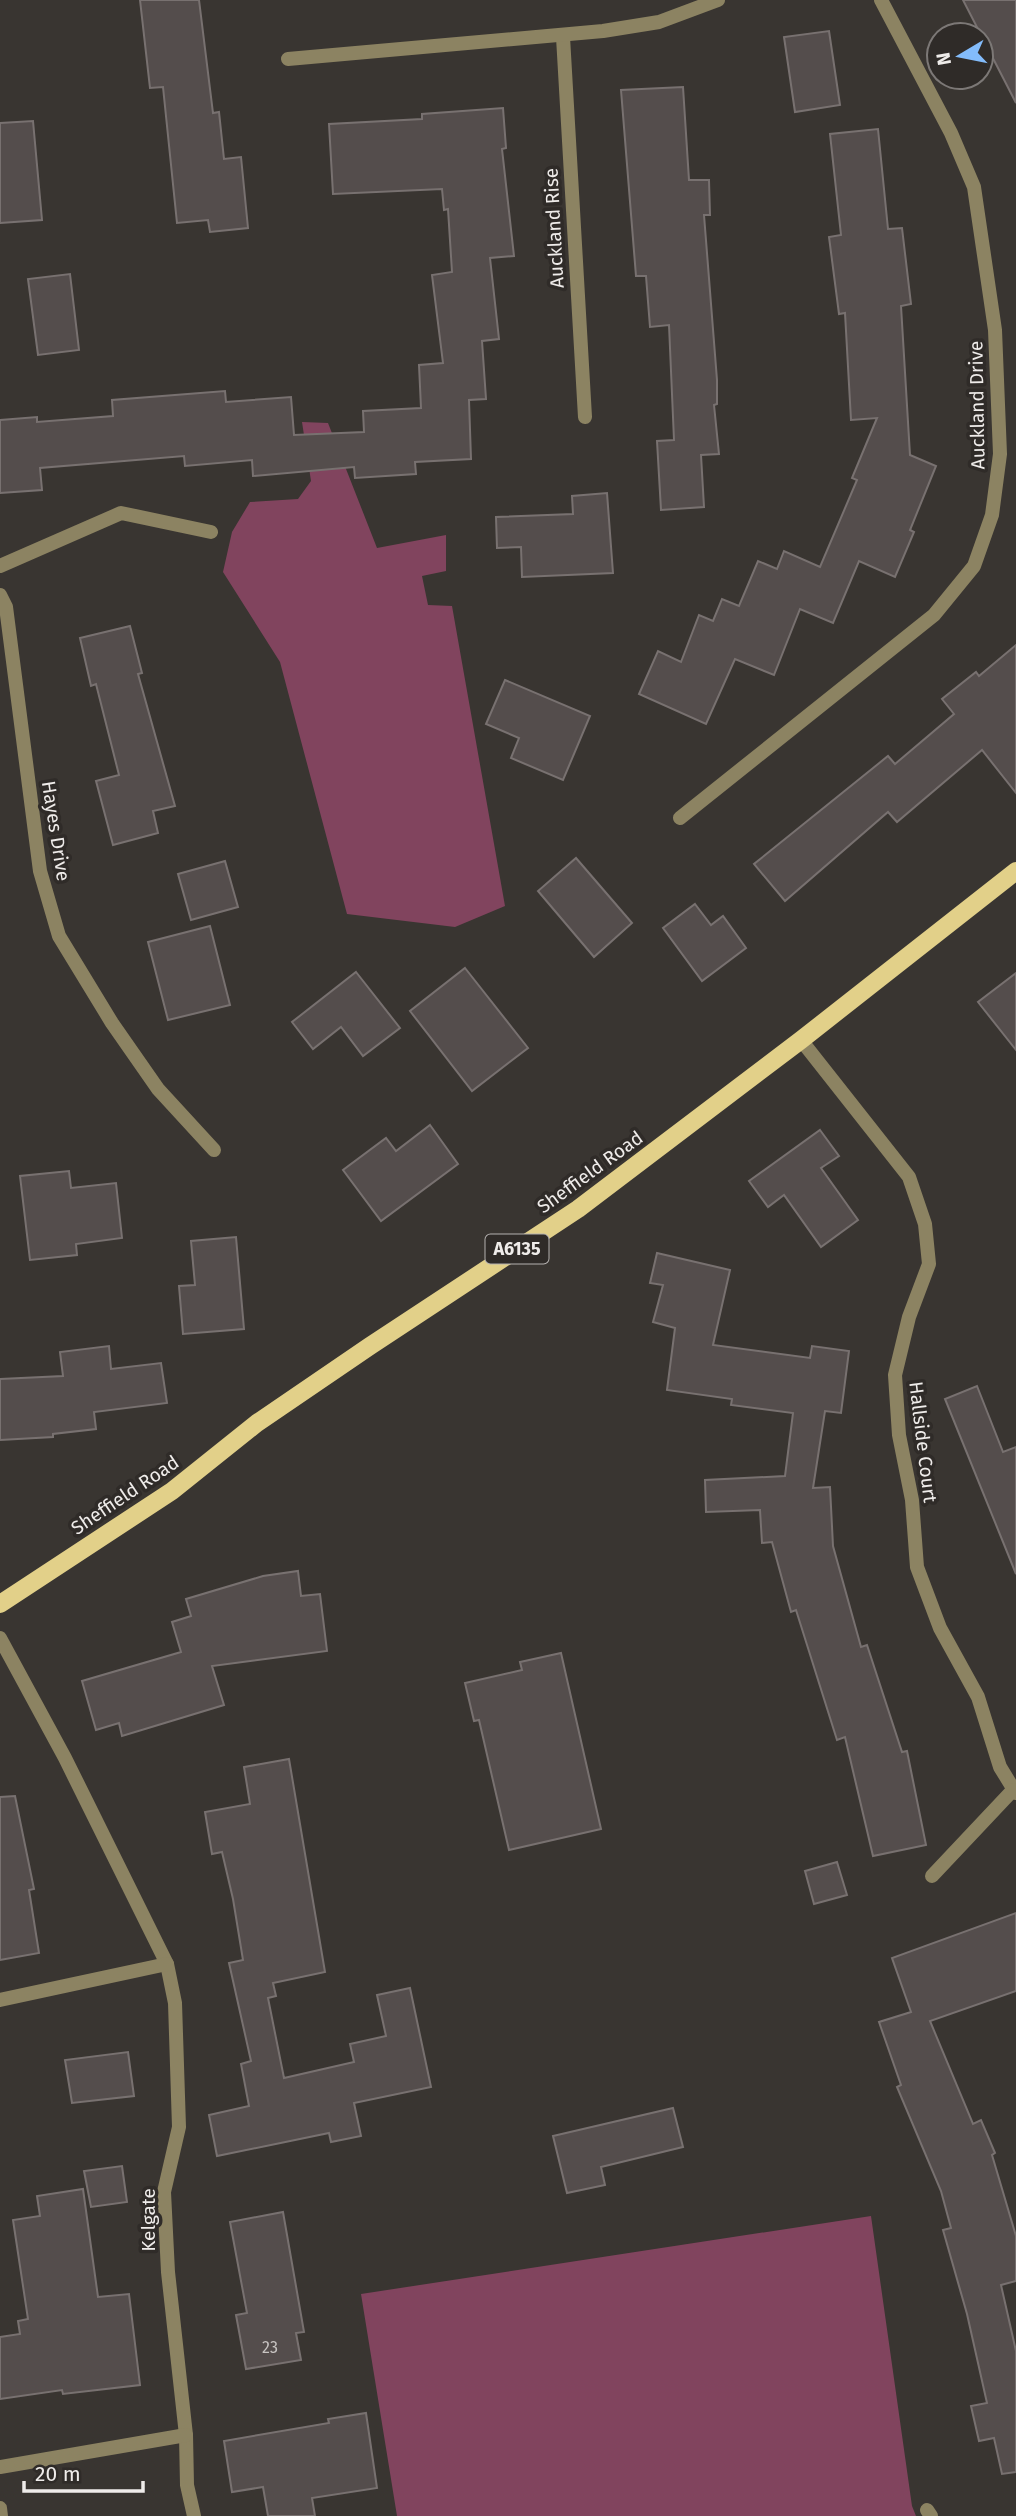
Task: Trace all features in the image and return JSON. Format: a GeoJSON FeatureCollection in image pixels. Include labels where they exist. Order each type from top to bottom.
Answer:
{"type":"FeatureCollection","features":[{"type":"Feature","properties":{"kind":"main road","name":"Sheffield Road"},"geometry":{"type":"LineString","coordinates":[[0,1604],[172,1491],[257,1423],[578,1209],[801,1040],[1016,871]]}},
{"type":"Feature","properties":{"kind":"street"},"geometry":{"type":"LineString","coordinates":[[288,59],[563,37],[659,22],[718,0]]}},
{"type":"Feature","properties":{"kind":"street","name":"Auckland Drive"},"geometry":{"type":"LineString","coordinates":[[680,818],[934,615],[974,566],[992,515],[1000,454],[995,330],[974,187],[951,133],[881,0]]}},
{"type":"Feature","properties":{"kind":"street","name":"Auckland Rise"},"geometry":{"type":"LineString","coordinates":[[563,37],[584,416]]}},
{"type":"Feature","properties":{"kind":"street"},"geometry":{"type":"LineString","coordinates":[[0,566],[121,513],[211,532]]}},
{"type":"Feature","properties":{"kind":"street","name":"Hayes Drive"},"geometry":{"type":"LineString","coordinates":[[0,595],[6,607],[40,872],[59,936],[112,1023],[159,1090],[214,1150]]}},
{"type":"Feature","properties":{"kind":"street","name":"Hallside Court"},"geometry":{"type":"LineString","coordinates":[[801,1040],[909,1177],[925,1224],[929,1264],[909,1317],[895,1375],[899,1435],[912,1500],[918,1567],[940,1628],[978,1697],[1000,1767],[1014,1791],[932,1876]]}},
{"type":"Feature","properties":{"kind":"street","name":"Kelgate"},"geometry":{"type":"LineString","coordinates":[[0,1638],[65,1758],[167,1964],[175,2003],[179,2126],[164,2192],[168,2273],[186,2435],[187,2485],[194,2516]]}},
{"type":"Feature","properties":{"kind":"street"},"geometry":{"type":"LineString","coordinates":[[0,2000],[167,1964]]}},
{"type":"Feature","properties":{"kind":"street"},"geometry":{"type":"LineString","coordinates":[[0,2467],[186,2435]]}},
{"type":"Feature","properties":{"kind":"street"},"geometry":{"type":"LineString","coordinates":[[0,2508],[1,2516]]}},
{"type":"Feature","properties":{"kind":"shaded area"},"geometry":{"type":"Polygon","coordinates":[[[302,422],[328,423],[377,548],[446,535],[446,571],[422,576],[428,605],[452,606],[505,906],[455,927],[347,914],[280,662],[223,572],[232,532],[250,502],[298,499],[311,481],[302,422]]]}},
{"type":"Feature","properties":{"kind":"shaded area"},"geometry":{"type":"Polygon","coordinates":[[[871,2216],[912,2506],[916,2516],[397,2516],[361,2294],[871,2216]]]}},
{"type":"Feature","properties":{"kind":"building"},"geometry":{"type":"Polygon","coordinates":[[[140,0],[199,0],[213,113],[219,112],[224,159],[241,157],[248,228],[210,232],[208,220],[177,223],[163,87],[150,88],[140,0]]]}},
{"type":"Feature","properties":{"kind":"building"},"geometry":{"type":"Polygon","coordinates":[[[963,0],[1016,0],[1016,103],[995,62],[995,21],[974,21],[963,0]]]}},
{"type":"Feature","properties":{"kind":"building"},"geometry":{"type":"Polygon","coordinates":[[[829,31],[840,105],[795,112],[784,37],[829,31]]]}},
{"type":"Feature","properties":{"kind":"building"},"geometry":{"type":"Polygon","coordinates":[[[683,87],[689,180],[709,180],[710,215],[704,215],[717,380],[717,404],[714,405],[719,454],[701,455],[704,507],[661,510],[657,441],[674,440],[669,325],[650,327],[646,276],[636,276],[621,90],[683,87]]]}},
{"type":"Feature","properties":{"kind":"building"},"geometry":{"type":"Polygon","coordinates":[[[503,108],[506,148],[502,149],[514,256],[490,258],[499,339],[482,341],[486,399],[469,400],[471,459],[415,462],[416,474],[355,478],[354,467],[253,476],[252,460],[185,466],[184,456],[40,468],[42,490],[0,493],[0,420],[37,417],[37,422],[113,416],[112,400],[225,391],[226,402],[291,397],[294,435],[364,432],[363,411],[421,408],[419,365],[443,363],[432,275],[452,272],[448,209],[444,210],[442,189],[333,194],[329,124],[422,119],[422,114],[503,108]]]}},
{"type":"Feature","properties":{"kind":"building"},"geometry":{"type":"Polygon","coordinates":[[[33,121],[42,220],[0,223],[0,123],[33,121]]]}},
{"type":"Feature","properties":{"kind":"building"},"geometry":{"type":"Polygon","coordinates":[[[878,129],[888,229],[902,228],[911,304],[901,306],[910,455],[936,466],[910,530],[914,532],[895,577],[859,561],[833,623],[800,609],[774,675],[735,659],[706,724],[639,694],[658,651],[681,662],[699,615],[713,621],[722,599],[739,606],[758,561],[777,569],[784,551],[820,567],[857,480],[852,478],[877,418],[851,420],[845,313],[839,314],[829,237],[841,235],[830,134],[878,129]]]}},
{"type":"Feature","properties":{"kind":"building"},"geometry":{"type":"Polygon","coordinates":[[[70,274],[79,350],[38,355],[28,279],[70,274]]]}},
{"type":"Feature","properties":{"kind":"building"},"geometry":{"type":"Polygon","coordinates":[[[607,493],[613,573],[522,577],[521,547],[497,548],[496,517],[573,514],[572,496],[607,493]]]}},
{"type":"Feature","properties":{"kind":"building"},"geometry":{"type":"Polygon","coordinates":[[[130,626],[142,673],[138,674],[175,806],[153,811],[158,833],[113,845],[96,781],[119,775],[96,684],[91,686],[80,638],[130,626]]]}},
{"type":"Feature","properties":{"kind":"building"},"geometry":{"type":"Polygon","coordinates":[[[1016,645],[1016,793],[982,750],[897,822],[888,812],[785,901],[754,864],[888,756],[895,764],[954,714],[942,699],[976,672],[979,676],[1016,645]]]}},
{"type":"Feature","properties":{"kind":"building"},"geometry":{"type":"Polygon","coordinates":[[[505,680],[590,716],[563,780],[511,758],[519,738],[486,724],[505,680]]]}},
{"type":"Feature","properties":{"kind":"building"},"geometry":{"type":"Polygon","coordinates":[[[576,858],[632,923],[594,957],[538,891],[576,858]]]}},
{"type":"Feature","properties":{"kind":"building"},"geometry":{"type":"Polygon","coordinates":[[[225,861],[238,907],[191,920],[178,874],[225,861]]]}},
{"type":"Feature","properties":{"kind":"building"},"geometry":{"type":"Polygon","coordinates":[[[695,904],[711,925],[723,916],[746,948],[702,981],[663,928],[695,904]]]}},
{"type":"Feature","properties":{"kind":"building"},"geometry":{"type":"Polygon","coordinates":[[[210,926],[230,1005],[168,1020],[148,942],[210,926]]]}},
{"type":"Feature","properties":{"kind":"building"},"geometry":{"type":"Polygon","coordinates":[[[465,968],[528,1048],[472,1091],[410,1011],[465,968]]]}},
{"type":"Feature","properties":{"kind":"building"},"geometry":{"type":"Polygon","coordinates":[[[356,972],[400,1028],[363,1056],[341,1027],[313,1049],[292,1022],[356,972]]]}},
{"type":"Feature","properties":{"kind":"building"},"geometry":{"type":"Polygon","coordinates":[[[1016,973],[1016,1050],[978,1002],[1016,973]]]}},
{"type":"Feature","properties":{"kind":"building"},"geometry":{"type":"Polygon","coordinates":[[[430,1125],[458,1164],[381,1221],[343,1170],[386,1138],[396,1151],[430,1125]]]}},
{"type":"Feature","properties":{"kind":"building"},"geometry":{"type":"Polygon","coordinates":[[[820,1130],[839,1156],[821,1168],[858,1220],[821,1247],[784,1195],[768,1207],[749,1181],[820,1130]]]}},
{"type":"Feature","properties":{"kind":"building"},"geometry":{"type":"Polygon","coordinates":[[[69,1171],[71,1188],[116,1183],[122,1238],[76,1244],[77,1255],[30,1260],[20,1176],[69,1171]]]}},
{"type":"Feature","properties":{"kind":"building"},"geometry":{"type":"Polygon","coordinates":[[[236,1237],[244,1329],[183,1334],[179,1286],[195,1285],[191,1241],[236,1237]]]}},
{"type":"Feature","properties":{"kind":"building"},"geometry":{"type":"Polygon","coordinates":[[[657,1253],[730,1270],[713,1345],[810,1358],[812,1346],[849,1351],[841,1413],[825,1411],[813,1488],[830,1487],[833,1546],[861,1647],[867,1645],[902,1752],[907,1751],[926,1845],[873,1856],[845,1737],[837,1740],[796,1610],[791,1612],[772,1542],[762,1543],[760,1510],[706,1512],[705,1480],[785,1476],[793,1413],[731,1405],[732,1399],[667,1390],[675,1328],[653,1322],[663,1285],[650,1283],[657,1253]]]}},
{"type":"Feature","properties":{"kind":"building"},"geometry":{"type":"Polygon","coordinates":[[[109,1346],[111,1369],[161,1363],[167,1403],[94,1412],[96,1429],[53,1434],[53,1437],[0,1440],[0,1379],[63,1376],[60,1352],[109,1346]]]}},
{"type":"Feature","properties":{"kind":"building"},"geometry":{"type":"Polygon","coordinates":[[[977,1386],[1003,1452],[1016,1447],[1016,1574],[945,1399],[977,1386]]]}},
{"type":"Feature","properties":{"kind":"building"},"geometry":{"type":"Polygon","coordinates":[[[298,1571],[301,1596],[320,1594],[327,1651],[212,1666],[224,1705],[122,1736],[119,1723],[96,1730],[82,1681],[181,1652],[172,1622],[191,1616],[186,1599],[263,1576],[298,1571]]]}},
{"type":"Feature","properties":{"kind":"building"},"geometry":{"type":"Polygon","coordinates":[[[561,1653],[601,1829],[509,1850],[479,1720],[474,1721],[465,1683],[522,1670],[520,1662],[561,1653]]]}},
{"type":"Feature","properties":{"kind":"building"},"geometry":{"type":"Polygon","coordinates":[[[289,1759],[325,1972],[273,1983],[276,1996],[268,1998],[284,2078],[354,2062],[350,2044],[386,2036],[377,1995],[410,1988],[431,2087],[354,2103],[361,2136],[331,2142],[329,2133],[217,2156],[209,2115],[249,2106],[241,2064],[251,2061],[229,1963],[243,1960],[233,1899],[222,1852],[212,1854],[205,1812],[250,1804],[244,1767],[289,1759]]]}},
{"type":"Feature","properties":{"kind":"building"},"geometry":{"type":"Polygon","coordinates":[[[15,1796],[34,1889],[29,1890],[39,1953],[0,1960],[0,1797],[15,1796]]]}},
{"type":"Feature","properties":{"kind":"building"},"geometry":{"type":"Polygon","coordinates":[[[837,1862],[847,1895],[814,1904],[805,1871],[837,1862]]]}},
{"type":"Feature","properties":{"kind":"building"},"geometry":{"type":"Polygon","coordinates":[[[1016,1913],[1016,1991],[930,2021],[973,2124],[981,2120],[995,2153],[992,2155],[1016,2236],[1016,2281],[1001,2285],[1016,2351],[1016,2472],[1002,2474],[994,2438],[979,2441],[971,2406],[987,2403],[967,2314],[943,2230],[951,2228],[941,2191],[897,2087],[901,2085],[879,2022],[911,2012],[892,1958],[1016,1913]]]}},
{"type":"Feature","properties":{"kind":"building"},"geometry":{"type":"Polygon","coordinates":[[[128,2052],[134,2096],[72,2103],[65,2060],[128,2052]]]}},
{"type":"Feature","properties":{"kind":"building"},"geometry":{"type":"Polygon","coordinates":[[[673,2108],[683,2147],[601,2167],[605,2185],[567,2193],[553,2136],[673,2108]]]}},
{"type":"Feature","properties":{"kind":"building"},"geometry":{"type":"Polygon","coordinates":[[[122,2166],[127,2202],[91,2207],[84,2171],[122,2166]]]}},
{"type":"Feature","properties":{"kind":"building"},"geometry":{"type":"Polygon","coordinates":[[[83,2189],[98,2297],[129,2294],[140,2385],[63,2394],[62,2390],[0,2399],[0,2337],[20,2334],[18,2321],[28,2319],[13,2220],[40,2216],[37,2196],[83,2189]]]}},
{"type":"Feature","properties":{"kind":"building"},"geometry":{"type":"Polygon","coordinates":[[[283,2212],[304,2332],[296,2333],[301,2360],[246,2369],[236,2315],[247,2313],[230,2222],[283,2212]]]}},
{"type":"Feature","properties":{"kind":"building"},"geometry":{"type":"Polygon","coordinates":[[[366,2413],[377,2488],[312,2498],[315,2516],[268,2516],[263,2487],[232,2492],[224,2441],[329,2423],[328,2419],[366,2413]]]}}]}
